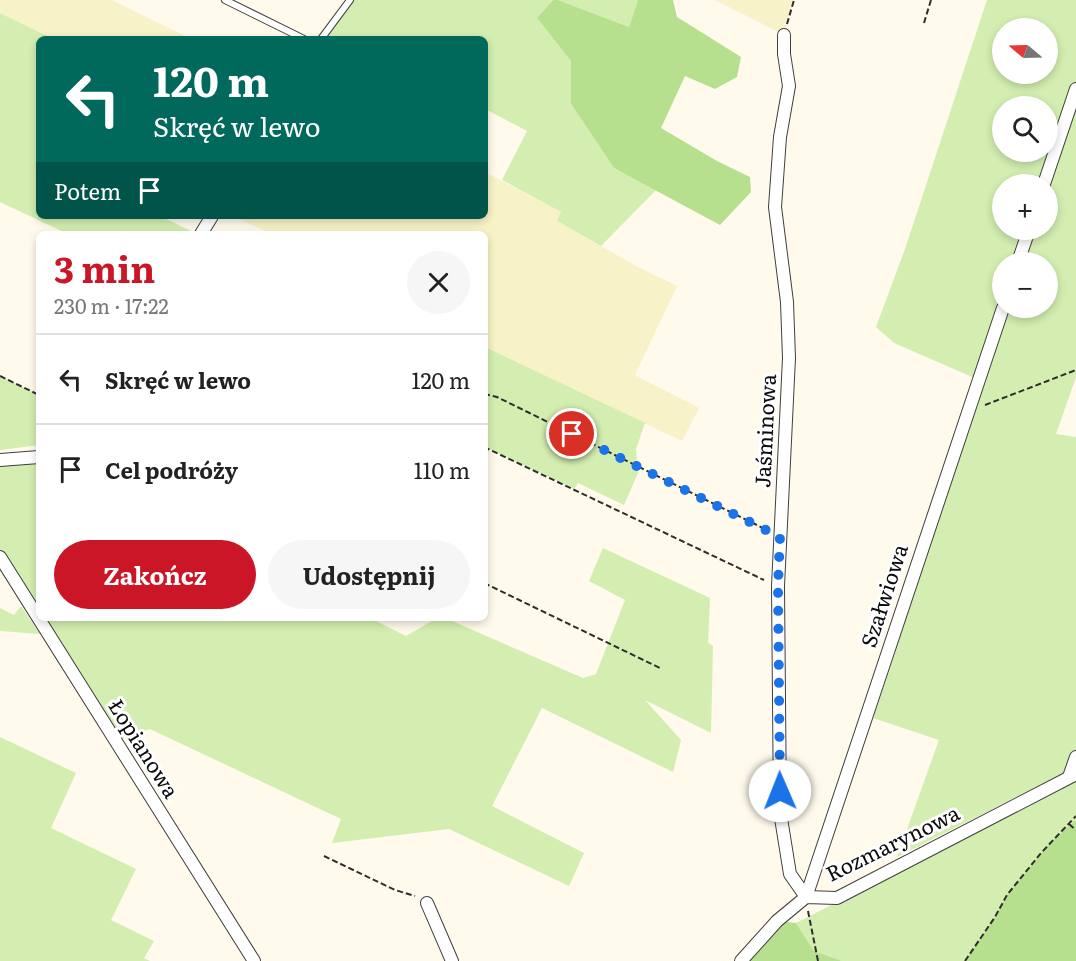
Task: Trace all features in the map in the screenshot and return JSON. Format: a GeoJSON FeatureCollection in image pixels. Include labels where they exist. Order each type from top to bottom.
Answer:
{"type":"FeatureCollection","features":[{"type":"Feature","properties":{"kind":"street","name":"Jaśminowa"},"geometry":{"type":"LineString","coordinates":[[784,35],[784,54],[789,86],[780,136],[775,207],[787,302],[789,358],[778,586],[780,812],[790,874],[806,897]]}},
{"type":"Feature","properties":{"kind":"street"},"geometry":{"type":"LineString","coordinates":[[1047,174],[1076,89]]}},
{"type":"Feature","properties":{"kind":"street","name":"Szałwiowa"},"geometry":{"type":"LineString","coordinates":[[806,897],[1000,318]]}},
{"type":"Feature","properties":{"kind":"street"},"geometry":{"type":"LineString","coordinates":[[0,460],[36,457]]}},
{"type":"Feature","properties":{"kind":"street","name":"Łopianowa"},"geometry":{"type":"LineString","coordinates":[[0,557],[36,614]]}},
{"type":"Feature","properties":{"kind":"street","name":"Łopianowa"},"geometry":{"type":"LineString","coordinates":[[40,621],[254,961]]}},
{"type":"Feature","properties":{"kind":"street"},"geometry":{"type":"LineString","coordinates":[[1073,776],[1076,756]]}},
{"type":"Feature","properties":{"kind":"street","name":"Rozmarynowa"},"geometry":{"type":"LineString","coordinates":[[741,961],[777,921],[806,897],[837,898],[1073,776]]}},
{"type":"Feature","properties":{"kind":"street"},"geometry":{"type":"LineString","coordinates":[[427,903],[452,961]]}},
{"type":"Feature","properties":{"kind":"lane"},"geometry":{"type":"LineString","coordinates":[[225,0],[298,36]]}},
{"type":"Feature","properties":{"kind":"lane"},"geometry":{"type":"LineString","coordinates":[[323,36],[350,0]]}},
{"type":"Feature","properties":{"kind":"path"},"geometry":{"type":"LineString","coordinates":[[784,35],[794,0]]}},
{"type":"Feature","properties":{"kind":"path"},"geometry":{"type":"LineString","coordinates":[[924,23],[931,0]]}},
{"type":"Feature","properties":{"kind":"path"},"geometry":{"type":"LineString","coordinates":[[969,412],[1076,369]]}},
{"type":"Feature","properties":{"kind":"path"},"geometry":{"type":"LineString","coordinates":[[0,376],[36,394]]}},
{"type":"Feature","properties":{"kind":"path"},"geometry":{"type":"LineString","coordinates":[[488,395],[497,397],[780,537]]}},
{"type":"Feature","properties":{"kind":"path"},"geometry":{"type":"LineString","coordinates":[[488,449],[778,586]]}},
{"type":"Feature","properties":{"kind":"path"},"geometry":{"type":"LineString","coordinates":[[488,585],[660,668]]}},
{"type":"Feature","properties":{"kind":"path"},"geometry":{"type":"LineString","coordinates":[[965,961],[1007,895],[1041,853],[1076,816]]}},
{"type":"Feature","properties":{"kind":"path"},"geometry":{"type":"LineString","coordinates":[[1069,824],[1076,830]]}},
{"type":"Feature","properties":{"kind":"path"},"geometry":{"type":"LineString","coordinates":[[324,856],[395,890],[419,897],[427,903]]}},
{"type":"Feature","properties":{"kind":"path"},"geometry":{"type":"LineString","coordinates":[[806,897],[818,961]]}},
{"type":"Feature","properties":{"kind":"shaded area"},"geometry":{"type":"Polygon","coordinates":[[[0,0],[112,0],[185,36],[47,36],[0,13],[0,0]]]}},
{"type":"Feature","properties":{"kind":"shaded area"},"geometry":{"type":"Polygon","coordinates":[[[715,0],[792,0],[793,1],[784,35],[715,0]]]}},
{"type":"Feature","properties":{"kind":"shaded area"},"geometry":{"type":"Polygon","coordinates":[[[488,174],[561,212],[558,222],[636,266],[677,286],[635,375],[699,408],[682,441],[488,349],[488,231],[265,231],[240,219],[488,219],[488,174]]]}},
{"type":"Feature","properties":{"kind":"green space"},"geometry":{"type":"Polygon","coordinates":[[[344,0],[553,0],[537,18],[571,61],[571,104],[614,168],[656,190],[601,246],[557,221],[561,212],[502,180],[527,131],[488,111],[488,36],[323,36],[348,2],[344,0]]]}},
{"type":"Feature","properties":{"kind":"green space"},"geometry":{"type":"Polygon","coordinates":[[[553,0],[629,27],[638,0],[673,0],[677,17],[741,57],[737,77],[715,89],[685,76],[661,128],[717,161],[750,177],[751,192],[720,225],[614,168],[571,104],[571,61],[537,18],[553,0]]]}},
{"type":"Feature","properties":{"kind":"green space"},"geometry":{"type":"Polygon","coordinates":[[[558,0],[638,0],[629,27],[558,0]]]}},
{"type":"Feature","properties":{"kind":"green space"},"geometry":{"type":"Polygon","coordinates":[[[987,0],[1076,0],[1076,377],[1056,434],[1076,437],[1076,767],[897,857],[939,740],[873,718],[896,650],[889,646],[979,380],[894,343],[876,327],[905,249],[987,0]]]}},
{"type":"Feature","properties":{"kind":"green space"},"geometry":{"type":"Polygon","coordinates":[[[0,13],[47,36],[36,36],[36,219],[0,202],[0,13]]]}},
{"type":"Feature","properties":{"kind":"green space"},"geometry":{"type":"Polygon","coordinates":[[[36,219],[166,219],[191,231],[62,231],[36,219]]]}},
{"type":"Feature","properties":{"kind":"green space"},"geometry":{"type":"Polygon","coordinates":[[[488,348],[645,423],[636,449],[638,473],[624,505],[578,483],[574,489],[488,448],[488,348]]]}},
{"type":"Feature","properties":{"kind":"green space"},"geometry":{"type":"Polygon","coordinates":[[[0,376],[36,394],[36,445],[0,450],[0,376]]]}},
{"type":"Feature","properties":{"kind":"green space"},"geometry":{"type":"Polygon","coordinates":[[[36,457],[36,615],[0,557],[0,460],[36,457]]]}},
{"type":"Feature","properties":{"kind":"green space"},"geometry":{"type":"Polygon","coordinates":[[[603,548],[710,598],[708,643],[713,646],[711,733],[645,700],[681,740],[673,772],[542,708],[492,806],[584,853],[569,886],[449,829],[332,843],[341,819],[150,729],[115,741],[40,621],[376,621],[406,636],[432,621],[452,621],[583,678],[596,674],[625,600],[589,581],[603,548]]]}},
{"type":"Feature","properties":{"kind":"green space"},"geometry":{"type":"Polygon","coordinates":[[[21,606],[40,634],[0,631],[0,608],[14,615],[21,606]]]}},
{"type":"Feature","properties":{"kind":"green space"},"geometry":{"type":"Polygon","coordinates":[[[0,737],[76,773],[51,828],[136,869],[111,920],[154,941],[144,958],[150,961],[0,961],[0,737]]]}},
{"type":"Feature","properties":{"kind":"green space"},"geometry":{"type":"Polygon","coordinates":[[[1076,780],[1076,820],[1059,834],[1007,895],[965,961],[842,961],[814,951],[796,923],[1076,780]]]}},
{"type":"Feature","properties":{"kind":"green space"},"geometry":{"type":"Polygon","coordinates":[[[1076,820],[1076,961],[965,961],[1007,895],[1052,841],[1076,820]]]}},
{"type":"Feature","properties":{"kind":"green space"},"geometry":{"type":"Polygon","coordinates":[[[777,921],[796,923],[814,951],[842,961],[741,961],[777,921]]]}},
{"type":"Feature","properties":{"kind":"route"},"geometry":{"type":"LineString","coordinates":[[572,434],[780,537],[778,586],[780,791]]}}]}
